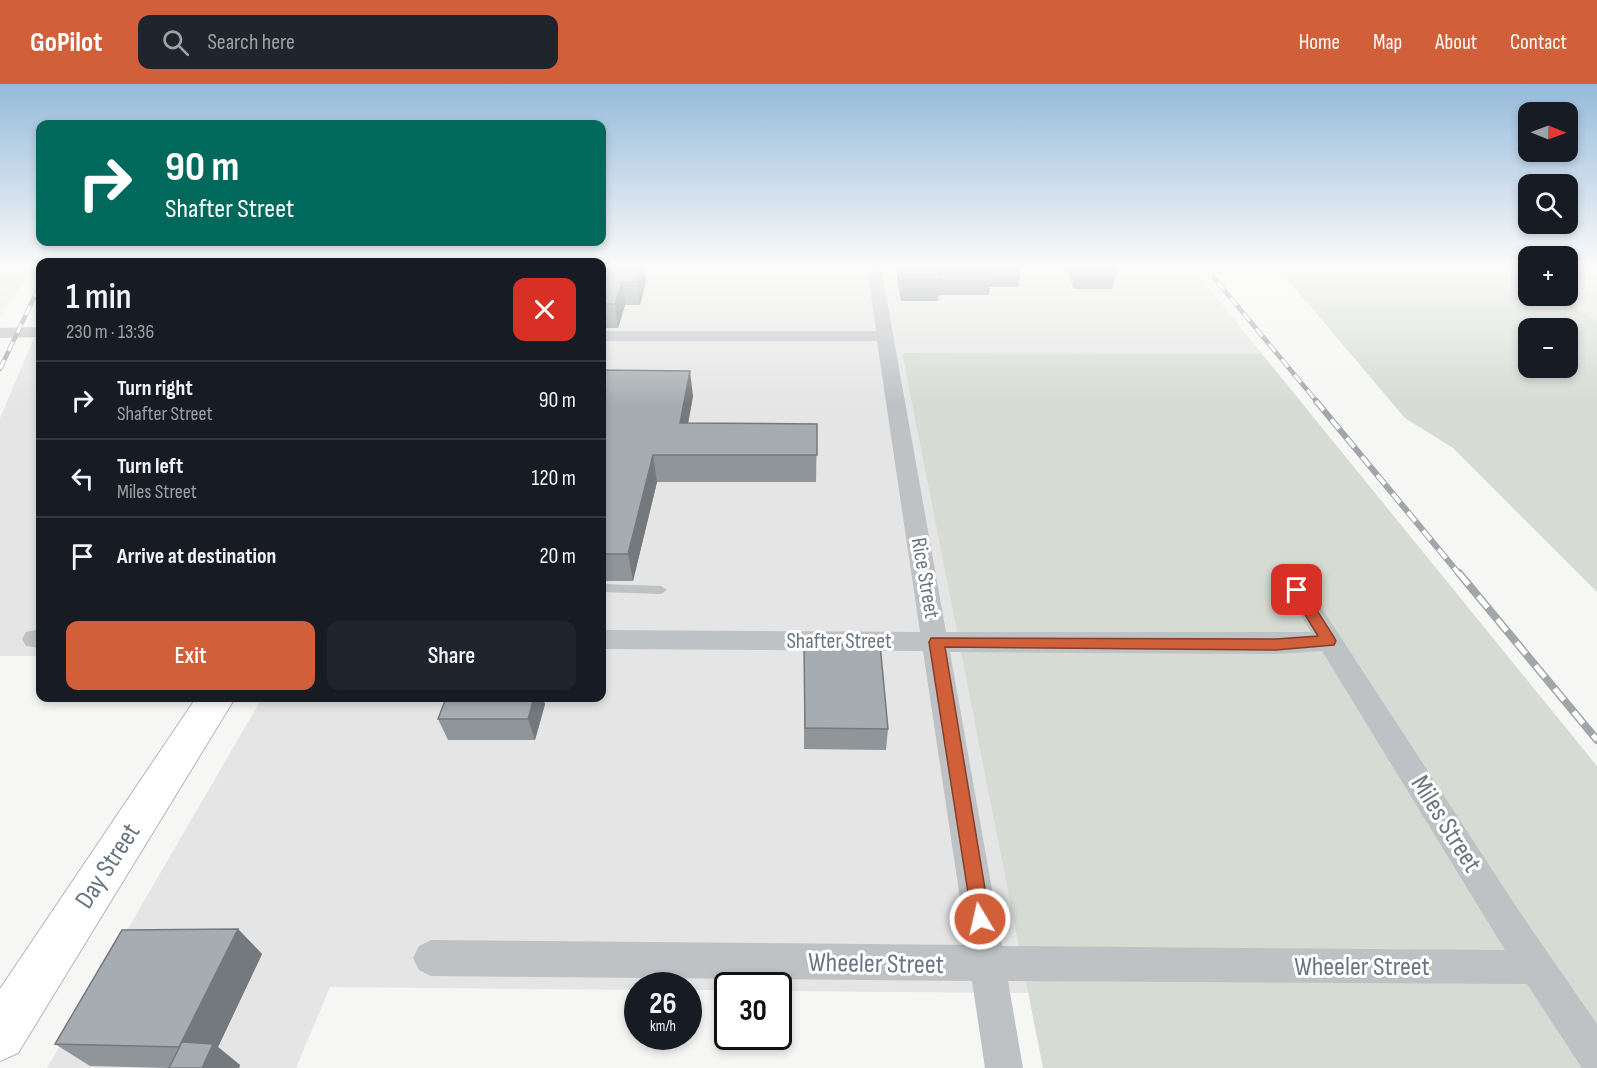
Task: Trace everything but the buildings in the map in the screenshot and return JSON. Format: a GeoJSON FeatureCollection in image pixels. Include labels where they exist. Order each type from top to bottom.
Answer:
{"type":"FeatureCollection","features":[{"type":"Feature","properties":{"kind":"main road","name":"Day Street"},"geometry":{"type":"LineString","coordinates":[[0,1035],[213,702]]}},
{"type":"Feature","properties":{"kind":"street","name":"Rice Street"},"geometry":{"type":"LineString","coordinates":[[882,313],[1004,1068]]}},
{"type":"Feature","properties":{"kind":"street"},"geometry":{"type":"LineString","coordinates":[[0,333],[36,332]]}},
{"type":"Feature","properties":{"kind":"street"},"geometry":{"type":"LineString","coordinates":[[606,336],[886,336]]}},
{"type":"Feature","properties":{"kind":"street","name":"Miles Street"},"geometry":{"type":"LineString","coordinates":[[1297,590],[1597,1057]]}},
{"type":"Feature","properties":{"kind":"street","name":"Shafter Street"},"geometry":{"type":"LineString","coordinates":[[606,640],[1276,644],[1329,641]]}},
{"type":"Feature","properties":{"kind":"street","name":"Wheeler Street"},"geometry":{"type":"LineString","coordinates":[[431,958],[987,965],[1480,968],[1537,966]]}},
{"type":"Feature","properties":{"kind":"lane"},"geometry":{"type":"LineString","coordinates":[[606,588],[661,590]]}},
{"type":"Feature","properties":{"kind":"shaded area"},"geometry":{"type":"Polygon","coordinates":[[[606,313],[1229,313],[1262,354],[902,353],[1029,993],[792,991],[792,972],[714,972],[714,990],[702,990],[702,972],[624,972],[624,990],[330,987],[296,1068],[47,1068],[260,702],[606,702],[606,313]]]}},
{"type":"Feature","properties":{"kind":"shaded area"},"geometry":{"type":"Polygon","coordinates":[[[1316,313],[1584,313],[1597,322],[1597,592],[1453,448],[1405,418],[1316,313]]]}},
{"type":"Feature","properties":{"kind":"shaded area"},"geometry":{"type":"Polygon","coordinates":[[[1584,313],[1597,313],[1597,322],[1584,313]]]}},
{"type":"Feature","properties":{"kind":"shaded area"},"geometry":{"type":"Polygon","coordinates":[[[36,333],[36,656],[0,656],[0,418],[36,333]]]}},
{"type":"Feature","properties":{"kind":"shaded area"},"geometry":{"type":"Polygon","coordinates":[[[902,353],[1262,354],[1597,766],[1597,1068],[1043,1068],[902,353]]]}},
{"type":"Feature","properties":{"kind":"railway"},"geometry":{"type":"LineString","coordinates":[[0,369],[27,313]]}},
{"type":"Feature","properties":{"kind":"railway"},"geometry":{"type":"LineString","coordinates":[[1243,313],[1318,403]]}},
{"type":"Feature","properties":{"kind":"railway"},"geometry":{"type":"LineString","coordinates":[[1316,401],[1460,575]]}},
{"type":"Feature","properties":{"kind":"railway"},"geometry":{"type":"LineString","coordinates":[[1459,573],[1597,740]]}},
{"type":"Feature","properties":{"kind":"route"},"geometry":{"type":"LineString","coordinates":[[980,919],[936,642],[1276,644],[1329,641],[1297,590]]}}]}
